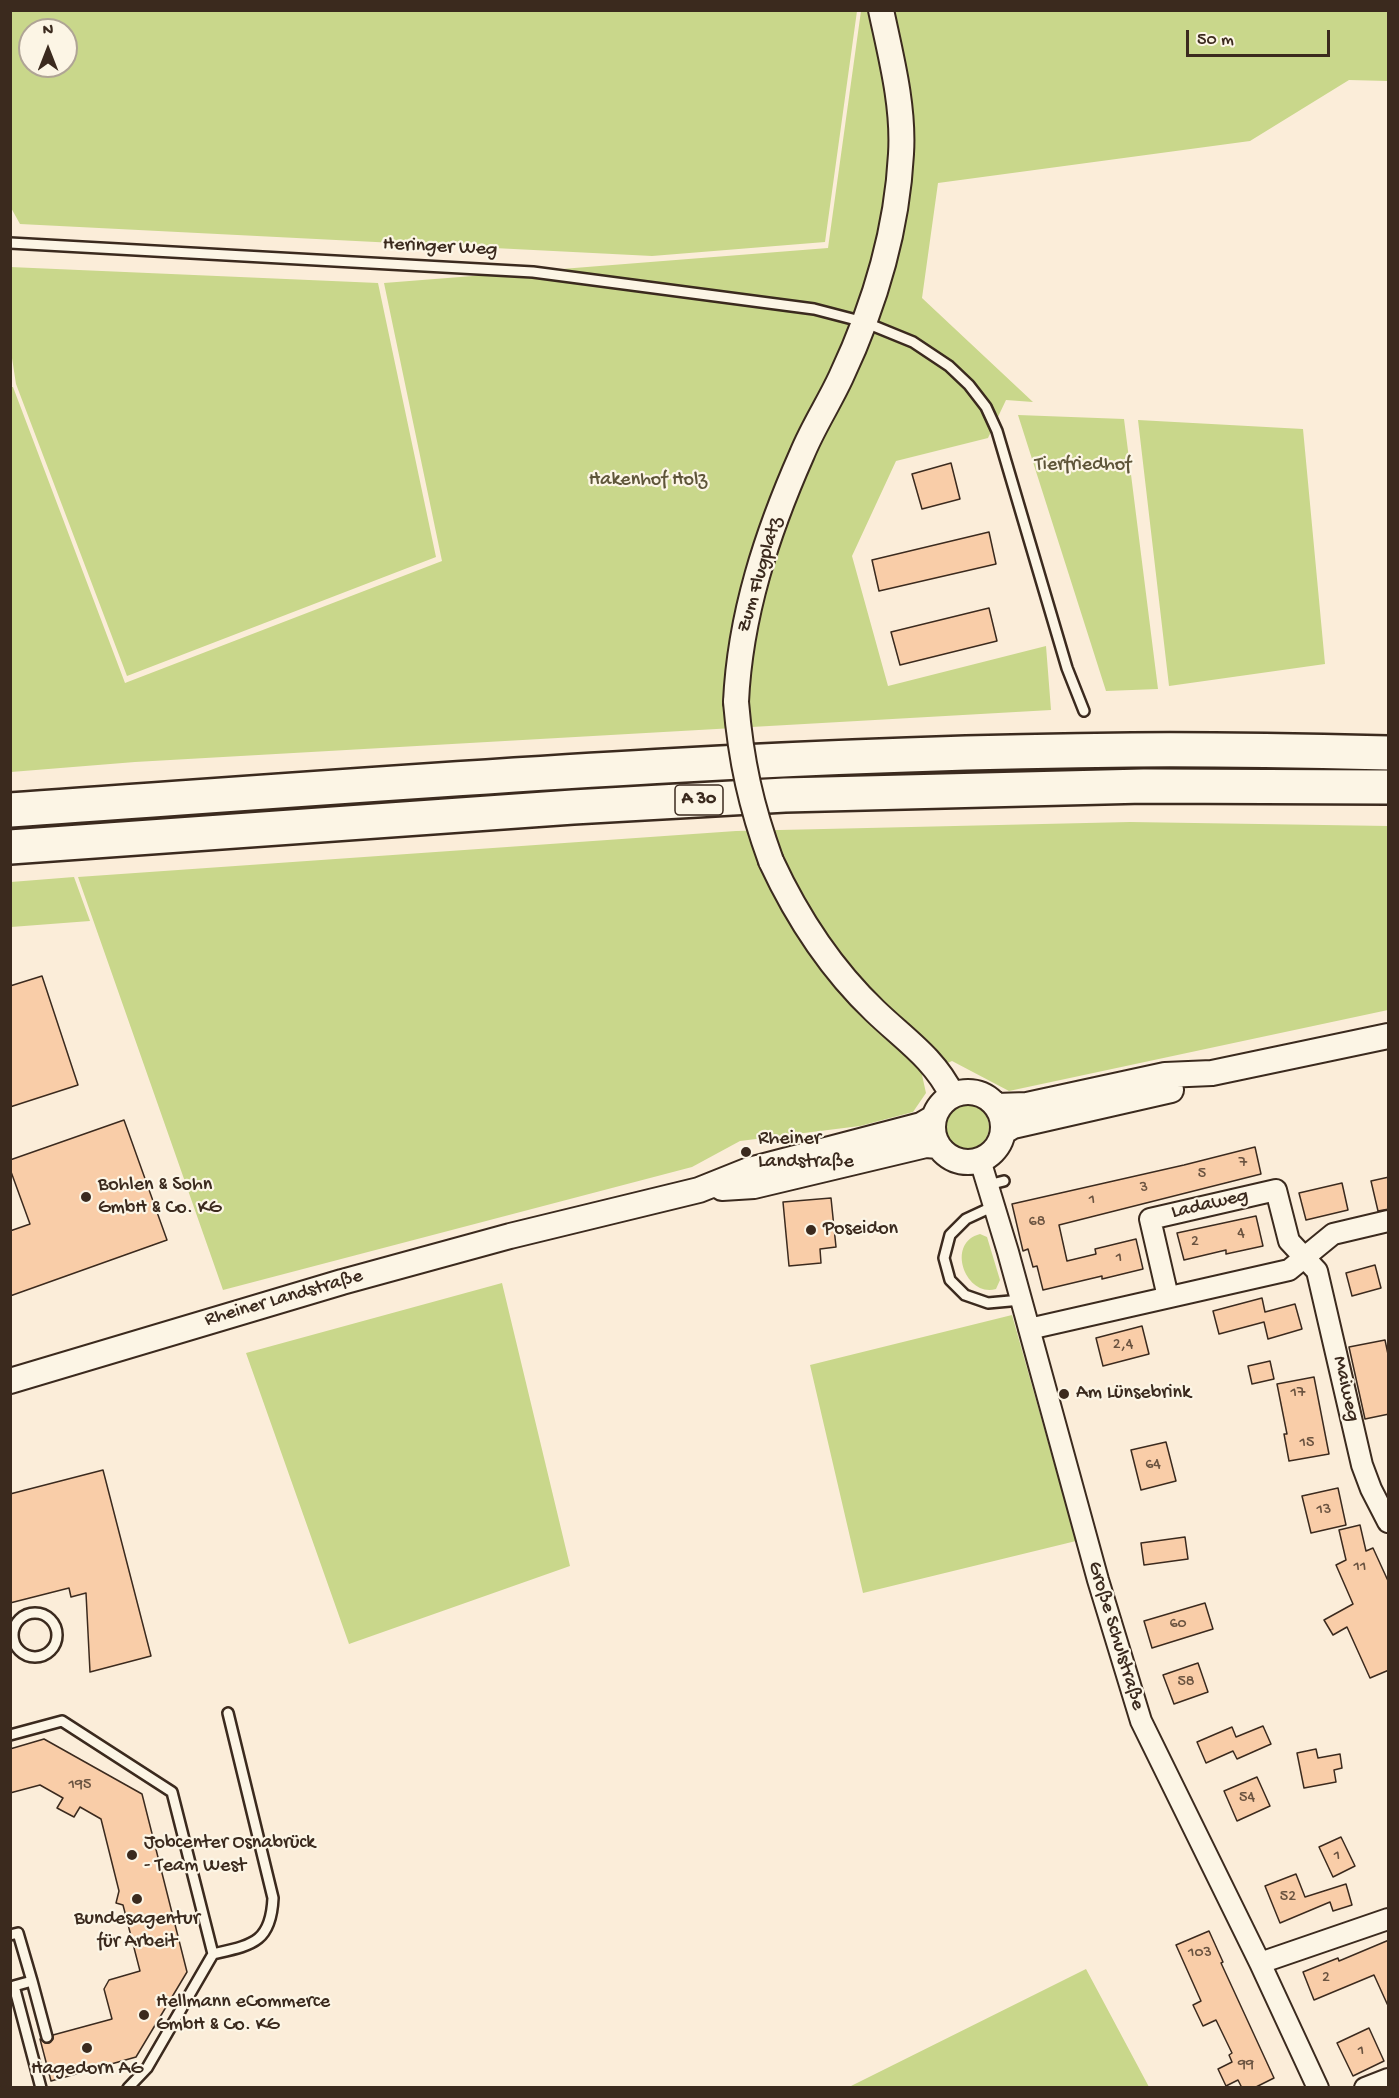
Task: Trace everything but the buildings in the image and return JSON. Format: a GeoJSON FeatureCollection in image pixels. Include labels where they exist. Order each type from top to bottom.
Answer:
{"type":"FeatureCollection","features":[{"type":"Feature","properties":{"kind":"highway","name":"A 30"},"geometry":{"type":"LineString","coordinates":[[10,810],[615,769],[873,756],[1131,750],[1389,753]]}},
{"type":"Feature","properties":{"kind":"highway","name":"A 30"},"geometry":{"type":"LineString","coordinates":[[10,847],[550,808],[785,795],[1144,786],[1389,787]]}},
{"type":"Feature","properties":{"kind":"street","name":"Zum Flugplatz"},"geometry":{"type":"LineString","coordinates":[[881,10],[900,114],[901,153],[895,207],[884,264],[842,377],[803,452],[770,533],[749,603],[738,665],[736,702],[740,747],[755,818],[771,861],[807,931],[840,974],[875,1011],[932,1062],[952,1095]]}},
{"type":"Feature","properties":{"kind":"street"},"geometry":{"type":"LineString","coordinates":[[996,1106],[1027,1105],[1165,1075],[1212,1073],[1389,1036]]}},
{"type":"Feature","properties":{"kind":"street"},"geometry":{"type":"LineString","coordinates":[[1003,1132],[996,1106],[987,1098],[976,1093],[964,1092],[952,1095],[937,1108],[933,1118],[934,1137],[938,1146],[946,1155],[968,1162],[980,1160],[995,1149],[1003,1132],[1013,1126],[1169,1091],[1212,1073]]}},
{"type":"Feature","properties":{"kind":"street","name":"Rheiner Landstraße"},"geometry":{"type":"LineString","coordinates":[[10,1381],[342,1282],[510,1236],[699,1190],[748,1170],[921,1125],[933,1118]]}},
{"type":"Feature","properties":{"kind":"street","name":"Rheiner Landstraße"},"geometry":{"type":"LineString","coordinates":[[699,1190],[754,1186],[926,1145],[938,1146]]}},
{"type":"Feature","properties":{"kind":"street","name":"Große Schulstraße"},"geometry":{"type":"LineString","coordinates":[[980,1160],[996,1183],[994,1206],[1098,1580],[1141,1721],[1260,1963],[1318,2088]]}},
{"type":"Feature","properties":{"kind":"street","name":"Ladaweg"},"geometry":{"type":"LineString","coordinates":[[1168,1297],[1150,1219],[1276,1190],[1289,1241],[1305,1256]]}},
{"type":"Feature","properties":{"kind":"street"},"geometry":{"type":"LineString","coordinates":[[1029,1329],[1289,1270],[1333,1234],[1389,1221]]}},
{"type":"Feature","properties":{"kind":"street","name":"Maiweg"},"geometry":{"type":"LineString","coordinates":[[1305,1256],[1317,1270],[1362,1465],[1371,1489],[1389,1522]]}},
{"type":"Feature","properties":{"kind":"street"},"geometry":{"type":"LineString","coordinates":[[1260,1963],[1389,1919]]}},
{"type":"Feature","properties":{"kind":"street"},"geometry":{"type":"LineString","coordinates":[[1365,2088],[1389,2079]]}},
{"type":"Feature","properties":{"kind":"lane","name":"Heringer Weg"},"geometry":{"type":"LineString","coordinates":[[10,243],[533,272],[814,309],[864,322],[913,342],[949,366],[969,385],[986,407],[997,431],[1067,668],[1084,711]]}},
{"type":"Feature","properties":{"kind":"lane"},"geometry":{"type":"LineString","coordinates":[[994,1206],[966,1219],[950,1235],[944,1258],[950,1280],[965,1295],[988,1303],[1021,1300]]}},
{"type":"Feature","properties":{"kind":"lane"},"geometry":{"type":"LineString","coordinates":[[34,1613],[47,1617],[56,1628],[56,1642],[43,1657],[28,1658],[11,1640],[16,1622],[28,1614],[34,1613]]}},
{"type":"Feature","properties":{"kind":"lane"},"geometry":{"type":"LineString","coordinates":[[213,1954],[247,1946],[264,1935],[272,1917],[273,1898],[228,1713]]}},
{"type":"Feature","properties":{"kind":"lane"},"geometry":{"type":"LineString","coordinates":[[10,1735],[62,1721],[172,1792],[213,1954],[147,2068],[128,2088]]}},
{"type":"Feature","properties":{"kind":"lane"},"geometry":{"type":"LineString","coordinates":[[10,1935],[18,1933],[47,2037]]}},
{"type":"Feature","properties":{"kind":"lane"},"geometry":{"type":"LineString","coordinates":[[32,1981],[14,1986],[41,2088]]}},
{"type":"Feature","properties":{"kind":"green space"},"geometry":{"type":"Polygon","coordinates":[[[11,10],[857,11],[825,242],[652,256],[20,224],[10,206],[11,10]]]}},
{"type":"Feature","properties":{"kind":"green space","name":"Hakenhof Holz"},"geometry":{"type":"Polygon","coordinates":[[[861,11],[1388,11],[1388,81],[1349,80],[1250,141],[938,183],[922,298],[1033,402],[1006,400],[988,438],[896,461],[852,556],[888,686],[1046,646],[1051,710],[135,762],[11,772],[11,387],[13,387],[125,683],[442,561],[384,283],[828,248],[861,11]]]}},
{"type":"Feature","properties":{"kind":"green space"},"geometry":{"type":"Polygon","coordinates":[[[10,267],[378,283],[436,557],[127,676],[16,384],[10,345],[10,267]]]}},
{"type":"Feature","properties":{"kind":"green space","name":"Tierfriedhof"},"geometry":{"type":"Polygon","coordinates":[[[1018,415],[1124,419],[1158,689],[1106,691],[1018,415]]]}},
{"type":"Feature","properties":{"kind":"green space"},"geometry":{"type":"Polygon","coordinates":[[[1138,420],[1303,429],[1325,664],[1169,686],[1138,420]]]}},
{"type":"Feature","properties":{"kind":"green space"},"geometry":{"type":"Polygon","coordinates":[[[1130,822],[1388,826],[1388,1010],[1009,1091],[952,1061],[922,1075],[926,1093],[913,1112],[860,1126],[740,1141],[692,1167],[223,1290],[78,877],[736,831],[1130,822]]]}},
{"type":"Feature","properties":{"kind":"green space"},"geometry":{"type":"Polygon","coordinates":[[[74,877],[90,921],[11,927],[11,882],[74,877]]]}},
{"type":"Feature","properties":{"kind":"green space"},"geometry":{"type":"Polygon","coordinates":[[[967,1105],[976,1106],[983,1111],[988,1118],[988,1136],[983,1143],[976,1148],[967,1149],[958,1148],[951,1143],[946,1136],[945,1127],[946,1118],[951,1111],[958,1106],[967,1105]]]}},
{"type":"Feature","properties":{"kind":"green space"},"geometry":{"type":"Polygon","coordinates":[[[980,1234],[987,1237],[1000,1280],[996,1289],[985,1290],[976,1285],[964,1268],[962,1258],[964,1248],[969,1239],[980,1234]]]}},
{"type":"Feature","properties":{"kind":"green space"},"geometry":{"type":"Polygon","coordinates":[[[502,1283],[570,1566],[349,1644],[246,1353],[502,1283]]]}},
{"type":"Feature","properties":{"kind":"green space"},"geometry":{"type":"Polygon","coordinates":[[[1012,1315],[1076,1541],[863,1593],[810,1365],[1012,1315]]]}},
{"type":"Feature","properties":{"kind":"green space"},"geometry":{"type":"Polygon","coordinates":[[[1086,1969],[1149,2087],[849,2087],[1086,1969]]]}},
{"type":"Feature","properties":{"kind":"place","name":"Rheiner Landstraße"},"geometry":{"type":"Point","coordinates":[746,1152]}},
{"type":"Feature","properties":{"kind":"place","name":"Bohlen & Sohn GmbH & Co. KG"},"geometry":{"type":"Point","coordinates":[86,1197]}},
{"type":"Feature","properties":{"kind":"place","name":"Poseidon"},"geometry":{"type":"Point","coordinates":[811,1230]}},
{"type":"Feature","properties":{"kind":"place","name":"Am Lünsebrink"},"geometry":{"type":"Point","coordinates":[1064,1394]}},
{"type":"Feature","properties":{"kind":"place","name":"Jobcenter Osnabrück - Team West"},"geometry":{"type":"Point","coordinates":[132,1855]}},
{"type":"Feature","properties":{"kind":"place","name":"Bundesagentur für Arbeit"},"geometry":{"type":"Point","coordinates":[137,1899]}},
{"type":"Feature","properties":{"kind":"place","name":"Hellmann eCommerce GmbH & Co. KG"},"geometry":{"type":"Point","coordinates":[144,2015]}},
{"type":"Feature","properties":{"kind":"place","name":"Hagedorn AG"},"geometry":{"type":"Point","coordinates":[87,2048]}}]}
